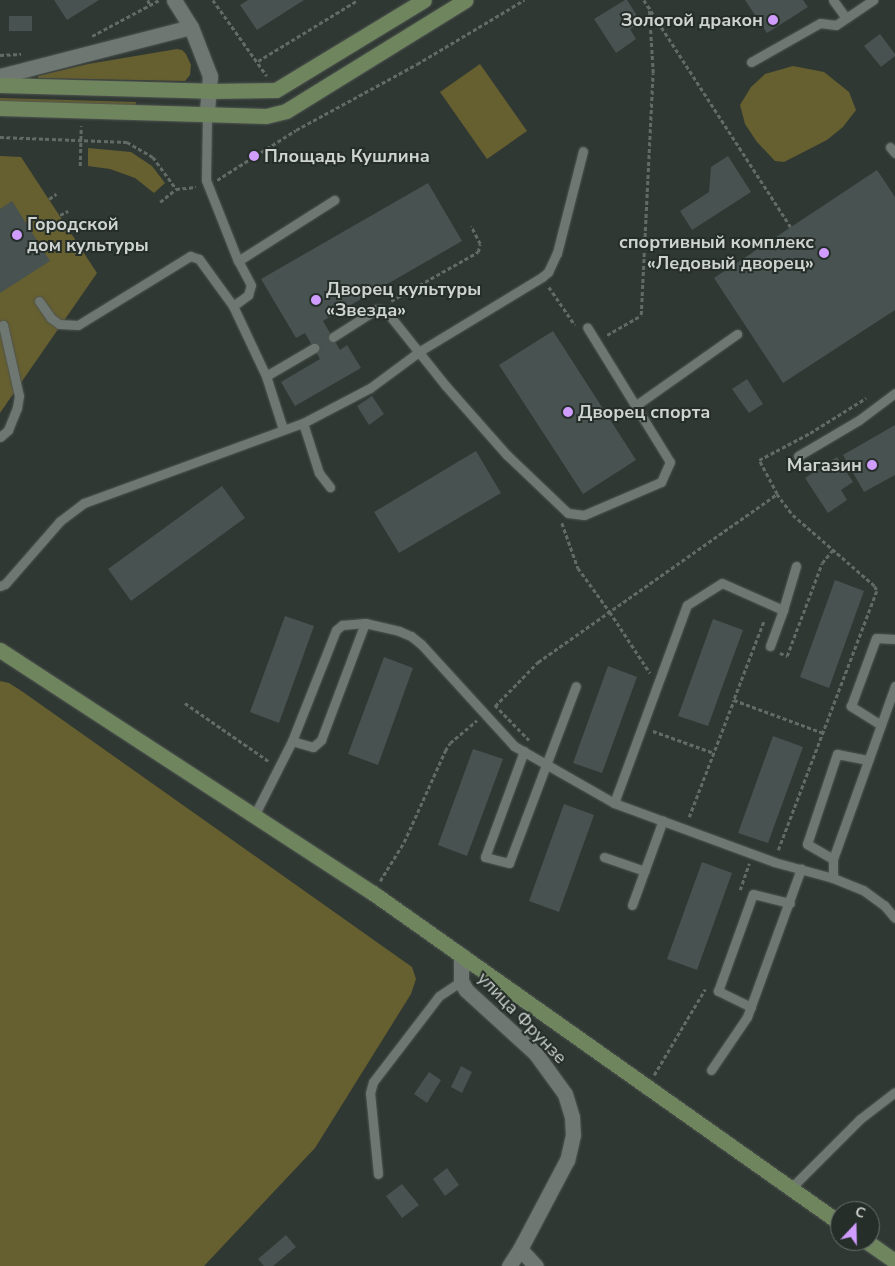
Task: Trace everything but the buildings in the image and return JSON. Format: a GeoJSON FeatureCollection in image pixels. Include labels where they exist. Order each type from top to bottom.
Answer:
{"type":"FeatureCollection","features":[{"type":"Feature","properties":{"kind":"main road"},"geometry":{"type":"LineString","coordinates":[[0,85],[210,91],[276,90],[424,0]]}},
{"type":"Feature","properties":{"kind":"main road"},"geometry":{"type":"LineString","coordinates":[[0,108],[266,116],[286,111],[466,0]]}},
{"type":"Feature","properties":{"kind":"main road"},"geometry":{"type":"LineString","coordinates":[[0,650],[373,893],[830,1216]]}},
{"type":"Feature","properties":{"kind":"main road"},"geometry":{"type":"LineString","coordinates":[[880,1251],[895,1261]]}},
{"type":"Feature","properties":{"kind":"street"},"geometry":{"type":"LineString","coordinates":[[174,0],[191,27],[210,76],[207,114]]}},
{"type":"Feature","properties":{"kind":"street"},"geometry":{"type":"LineString","coordinates":[[0,76],[191,27]]}},
{"type":"Feature","properties":{"kind":"street","name":"улица Фрунзе"},"geometry":{"type":"LineString","coordinates":[[462,956],[460,981],[466,990],[536,1054],[565,1094],[572,1117],[574,1135],[567,1160],[509,1266]]}},
{"type":"Feature","properties":{"kind":"street"},"geometry":{"type":"LineString","coordinates":[[520,1249],[536,1266]]}},
{"type":"Feature","properties":{"kind":"lane"},"geometry":{"type":"LineString","coordinates":[[833,0],[846,18]]}},
{"type":"Feature","properties":{"kind":"lane"},"geometry":{"type":"LineString","coordinates":[[751,62],[820,23],[836,25],[873,0]]}},
{"type":"Feature","properties":{"kind":"lane"},"geometry":{"type":"LineString","coordinates":[[207,114],[206,154],[208,186],[238,261],[251,285],[248,295],[233,306]]}},
{"type":"Feature","properties":{"kind":"lane"},"geometry":{"type":"LineString","coordinates":[[0,586],[5,584],[60,521],[84,503],[303,423],[370,388],[420,351],[548,272],[557,252],[583,151]]}},
{"type":"Feature","properties":{"kind":"lane"},"geometry":{"type":"LineString","coordinates":[[238,261],[334,200]]}},
{"type":"Feature","properties":{"kind":"lane"},"geometry":{"type":"LineString","coordinates":[[39,301],[51,318],[59,324],[78,325],[190,256],[200,259],[233,306],[266,376],[283,429]]}},
{"type":"Feature","properties":{"kind":"lane"},"geometry":{"type":"LineString","coordinates":[[333,337],[377,309],[386,311],[394,317],[445,385],[507,455],[542,486],[554,501],[568,513],[584,515],[661,482],[670,462],[586,327]]}},
{"type":"Feature","properties":{"kind":"lane"},"geometry":{"type":"LineString","coordinates":[[0,438],[8,430],[17,408],[19,396],[3,325]]}},
{"type":"Feature","properties":{"kind":"lane"},"geometry":{"type":"LineString","coordinates":[[635,406],[737,334]]}},
{"type":"Feature","properties":{"kind":"lane"},"geometry":{"type":"LineString","coordinates":[[266,376],[314,348]]}},
{"type":"Feature","properties":{"kind":"lane"},"geometry":{"type":"LineString","coordinates":[[798,456],[859,420],[895,393]]}},
{"type":"Feature","properties":{"kind":"lane"},"geometry":{"type":"LineString","coordinates":[[303,423],[319,473],[330,487]]}},
{"type":"Feature","properties":{"kind":"lane"},"geometry":{"type":"LineString","coordinates":[[767,646],[783,610],[796,566]]}},
{"type":"Feature","properties":{"kind":"lane"},"geometry":{"type":"LineString","coordinates":[[614,803],[687,605],[722,583],[783,610]]}},
{"type":"Feature","properties":{"kind":"lane"},"geometry":{"type":"LineString","coordinates":[[292,741],[313,747],[321,740],[365,624]]}},
{"type":"Feature","properties":{"kind":"lane"},"geometry":{"type":"LineString","coordinates":[[254,816],[292,741],[336,630],[342,625],[365,624],[399,631],[411,636],[421,644],[514,746],[614,803],[774,862],[833,878],[863,890],[884,905],[895,918]]}},
{"type":"Feature","properties":{"kind":"lane"},"geometry":{"type":"LineString","coordinates":[[881,725],[851,706],[876,638],[895,639]]}},
{"type":"Feature","properties":{"kind":"lane"},"geometry":{"type":"LineString","coordinates":[[524,752],[485,857],[508,863],[576,686]]}},
{"type":"Feature","properties":{"kind":"lane"},"geometry":{"type":"LineString","coordinates":[[833,878],[833,859],[895,686]]}},
{"type":"Feature","properties":{"kind":"lane"},"geometry":{"type":"LineString","coordinates":[[833,859],[807,844],[837,754],[868,760]]}},
{"type":"Feature","properties":{"kind":"lane"},"geometry":{"type":"LineString","coordinates":[[632,905],[663,820]]}},
{"type":"Feature","properties":{"kind":"lane"},"geometry":{"type":"LineString","coordinates":[[604,858],[644,871]]}},
{"type":"Feature","properties":{"kind":"lane"},"geometry":{"type":"LineString","coordinates":[[711,1070],[747,1016],[790,903],[801,868]]}},
{"type":"Feature","properties":{"kind":"lane"},"geometry":{"type":"LineString","coordinates":[[751,1006],[718,991],[753,894],[790,903]]}},
{"type":"Feature","properties":{"kind":"lane"},"geometry":{"type":"LineString","coordinates":[[378,1174],[370,1093],[373,1082],[439,996],[460,981]]}},
{"type":"Feature","properties":{"kind":"lane"},"geometry":{"type":"LineString","coordinates":[[790,1189],[860,1119],[895,1092]]}},
{"type":"Feature","properties":{"kind":"path"},"geometry":{"type":"LineString","coordinates":[[148,0],[150,5]]}},
{"type":"Feature","properties":{"kind":"path"},"geometry":{"type":"LineString","coordinates":[[213,0],[258,61],[276,90]]}},
{"type":"Feature","properties":{"kind":"path"},"geometry":{"type":"LineString","coordinates":[[258,61],[358,0]]}},
{"type":"Feature","properties":{"kind":"path"},"geometry":{"type":"LineString","coordinates":[[160,202],[176,189],[208,186],[296,130],[416,64],[524,0]]}},
{"type":"Feature","properties":{"kind":"path"},"geometry":{"type":"LineString","coordinates":[[644,0],[791,227]]}},
{"type":"Feature","properties":{"kind":"path"},"geometry":{"type":"LineString","coordinates":[[596,341],[641,315],[653,73],[649,7]]}},
{"type":"Feature","properties":{"kind":"path"},"geometry":{"type":"LineString","coordinates":[[286,111],[296,130]]}},
{"type":"Feature","properties":{"kind":"path"},"geometry":{"type":"LineString","coordinates":[[0,137],[117,141],[135,146],[153,158],[176,189]]}},
{"type":"Feature","properties":{"kind":"path"},"geometry":{"type":"LineString","coordinates":[[80,140],[80,166]]}},
{"type":"Feature","properties":{"kind":"path"},"geometry":{"type":"LineString","coordinates":[[49,199],[56,194]]}},
{"type":"Feature","properties":{"kind":"path"},"geometry":{"type":"LineString","coordinates":[[60,215],[68,211]]}},
{"type":"Feature","properties":{"kind":"path"},"geometry":{"type":"LineString","coordinates":[[69,230],[78,226]]}},
{"type":"Feature","properties":{"kind":"path"},"geometry":{"type":"LineString","coordinates":[[377,309],[478,252],[480,244],[471,226]]}},
{"type":"Feature","properties":{"kind":"path"},"geometry":{"type":"LineString","coordinates":[[548,285],[576,327]]}},
{"type":"Feature","properties":{"kind":"path"},"geometry":{"type":"LineString","coordinates":[[774,862],[877,591],[875,586],[793,515],[777,494],[759,460],[810,433],[872,394]]}},
{"type":"Feature","properties":{"kind":"path"},"geometry":{"type":"LineString","coordinates":[[373,893],[404,842],[450,743],[495,705],[538,662],[777,494]]}},
{"type":"Feature","properties":{"kind":"path"},"geometry":{"type":"LineString","coordinates":[[554,501],[578,568],[610,612],[658,685]]}},
{"type":"Feature","properties":{"kind":"path"},"geometry":{"type":"LineString","coordinates":[[779,653],[786,656],[822,563],[833,550]]}},
{"type":"Feature","properties":{"kind":"path"},"geometry":{"type":"LineString","coordinates":[[685,828],[771,605]]}},
{"type":"Feature","properties":{"kind":"path"},"geometry":{"type":"LineString","coordinates":[[756,643],[767,646]]}},
{"type":"Feature","properties":{"kind":"path"},"geometry":{"type":"LineString","coordinates":[[734,700],[823,733]]}},
{"type":"Feature","properties":{"kind":"path"},"geometry":{"type":"LineString","coordinates":[[185,703],[279,768]]}},
{"type":"Feature","properties":{"kind":"path"},"geometry":{"type":"LineString","coordinates":[[495,705],[527,737],[528,743],[524,752]]}},
{"type":"Feature","properties":{"kind":"path"},"geometry":{"type":"LineString","coordinates":[[642,727],[714,752]]}},
{"type":"Feature","properties":{"kind":"path"},"geometry":{"type":"LineString","coordinates":[[740,891],[753,854]]}},
{"type":"Feature","properties":{"kind":"path"},"geometry":{"type":"LineString","coordinates":[[647,1086],[703,994],[706,985]]}},
{"type":"Feature","properties":{"kind":"shaded area"},"geometry":{"type":"Polygon","coordinates":[[[177,49],[182,50],[186,54],[191,65],[190,75],[185,81],[38,78],[38,76],[88,64],[177,49]]]}},
{"type":"Feature","properties":{"kind":"shaded area"},"geometry":{"type":"Polygon","coordinates":[[[480,64],[527,131],[487,159],[440,92],[480,64]]]}},
{"type":"Feature","properties":{"kind":"shaded area"},"geometry":{"type":"Polygon","coordinates":[[[793,66],[824,72],[849,92],[856,110],[843,127],[827,140],[784,162],[775,161],[757,142],[745,124],[740,105],[751,87],[765,74],[793,66]]]}},
{"type":"Feature","properties":{"kind":"shaded area"},"geometry":{"type":"Polygon","coordinates":[[[0,98],[136,102],[135,107],[0,103],[0,98]]]}},
{"type":"Feature","properties":{"kind":"shaded area"},"geometry":{"type":"Polygon","coordinates":[[[88,148],[131,152],[152,166],[165,183],[154,193],[135,178],[110,169],[88,166],[88,148]]]}},
{"type":"Feature","properties":{"kind":"shaded area"},"geometry":{"type":"Polygon","coordinates":[[[0,156],[21,157],[97,273],[0,413],[0,156]]]}},
{"type":"Feature","properties":{"kind":"shaded area"},"geometry":{"type":"Polygon","coordinates":[[[0,681],[9,683],[23,692],[412,967],[416,979],[411,994],[315,1148],[204,1266],[0,1266],[0,681]]]}},
{"type":"Feature","properties":{"kind":"place","name":"Золотой дракон"},"geometry":{"type":"Point","coordinates":[773,20]}},
{"type":"Feature","properties":{"kind":"place","name":"Площадь Кушлина"},"geometry":{"type":"Point","coordinates":[254,156]}},
{"type":"Feature","properties":{"kind":"place","name":"Городской дом культуры"},"geometry":{"type":"Point","coordinates":[17,235]}},
{"type":"Feature","properties":{"kind":"place","name":"спортивный комплекс «Ледовый дворец»"},"geometry":{"type":"Point","coordinates":[824,253]}},
{"type":"Feature","properties":{"kind":"place","name":"Дворец культуры «Звезда»"},"geometry":{"type":"Point","coordinates":[316,300]}},
{"type":"Feature","properties":{"kind":"place","name":"Дворец спорта"},"geometry":{"type":"Point","coordinates":[568,412]}},
{"type":"Feature","properties":{"kind":"place","name":"Магазин"},"geometry":{"type":"Point","coordinates":[872,465]}}]}
